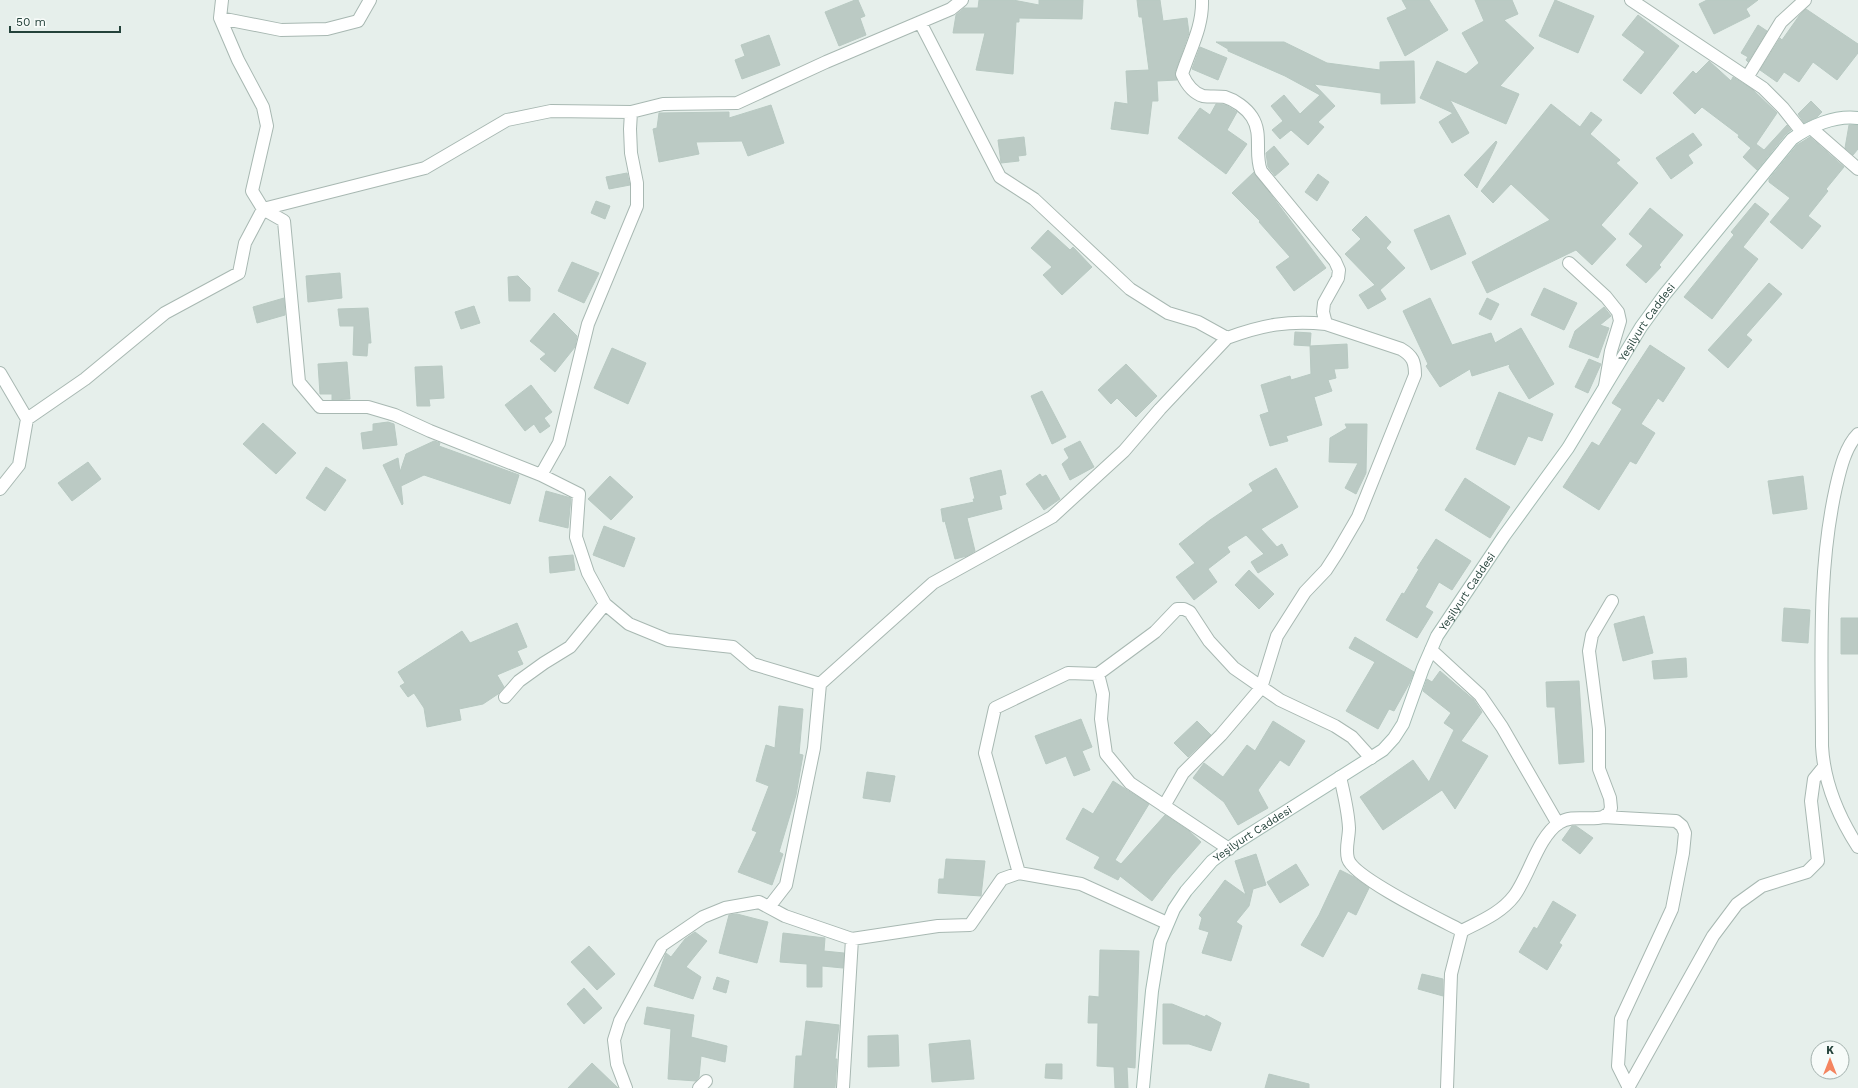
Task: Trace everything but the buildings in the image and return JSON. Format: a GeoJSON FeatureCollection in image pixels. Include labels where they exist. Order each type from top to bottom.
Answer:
{"type":"FeatureCollection","features":[{"type":"Feature","properties":{"kind":"street"},"geometry":{"type":"LineString","coordinates":[[222,0],[220,18],[238,60],[263,107],[267,126],[252,190],[263,209],[284,221],[299,382],[320,407],[368,407],[395,415],[430,431],[541,475],[579,494],[576,537],[588,573],[605,604],[629,624],[668,640],[733,647],[753,664],[820,684]]}},
{"type":"Feature","properties":{"kind":"street"},"geometry":{"type":"LineString","coordinates":[[220,18],[281,30],[327,29],[358,21],[370,0]]}},
{"type":"Feature","properties":{"kind":"street"},"geometry":{"type":"LineString","coordinates":[[27,420],[85,380],[165,313],[239,273],[245,243],[263,209],[425,168],[507,120],[551,111],[631,112],[663,104],[702,105],[737,103],[826,62],[951,9],[962,0]]}},
{"type":"Feature","properties":{"kind":"street"},"geometry":{"type":"LineString","coordinates":[[1202,0],[1202,13],[1198,34],[1182,74],[1188,86],[1202,96],[1225,97],[1237,103],[1252,117],[1258,134],[1257,162],[1261,171],[1335,261],[1339,270],[1338,278],[1324,303],[1323,312],[1326,324]]}},
{"type":"Feature","properties":{"kind":"street"},"geometry":{"type":"LineString","coordinates":[[1631,0],[1748,76],[1763,88],[1806,130],[1858,169]]}},
{"type":"Feature","properties":{"kind":"street"},"geometry":{"type":"LineString","coordinates":[[1748,76],[1781,22],[1805,0]]}},
{"type":"Feature","properties":{"kind":"street"},"geometry":{"type":"LineString","coordinates":[[920,22],[1000,177],[1034,199],[1130,289],[1168,313],[1198,322],[1227,338]]}},
{"type":"Feature","properties":{"kind":"street"},"geometry":{"type":"LineString","coordinates":[[541,475],[559,443],[588,324],[637,206],[637,184],[631,153],[631,112]]}},
{"type":"Feature","properties":{"kind":"street","name":"Yeşilyurt Caddesi"},"geometry":{"type":"LineString","coordinates":[[1143,1088],[1156,965],[1160,942],[1174,909],[1195,880],[1212,861],[1228,848],[1371,758],[1383,750],[1394,738],[1403,724],[1422,668],[1437,636],[1504,536],[1568,448],[1632,342],[1664,294],[1722,226],[1792,139],[1806,130],[1831,120],[1858,118]]}},
{"type":"Feature","properties":{"kind":"street"},"geometry":{"type":"LineString","coordinates":[[1569,263],[1606,297],[1618,312],[1619,326],[1611,351],[1605,386]]}},
{"type":"Feature","properties":{"kind":"street"},"geometry":{"type":"LineString","coordinates":[[769,907],[786,885],[814,748],[820,684],[932,583],[1052,517],[1124,451],[1160,409],[1227,338],[1253,328],[1283,322],[1309,322],[1326,324],[1401,349],[1411,355],[1415,363],[1415,375],[1358,517],[1326,570],[1305,592],[1277,636],[1261,688],[1221,735],[1183,773],[1164,806]]}},
{"type":"Feature","properties":{"kind":"street"},"geometry":{"type":"LineString","coordinates":[[0,373],[27,420],[19,465],[0,489]]}},
{"type":"Feature","properties":{"kind":"street"},"geometry":{"type":"LineString","coordinates":[[1858,434],[1846,454],[1839,474],[1832,505],[1823,576],[1822,746],[1823,768],[1832,797],[1847,830],[1858,847]]}},
{"type":"Feature","properties":{"kind":"street"},"geometry":{"type":"LineString","coordinates":[[1603,817],[1609,813],[1611,808],[1610,798],[1599,769],[1600,729],[1589,651],[1592,635],[1612,601]]}},
{"type":"Feature","properties":{"kind":"street"},"geometry":{"type":"LineString","coordinates":[[505,697],[519,681],[570,647],[605,604]]}},
{"type":"Feature","properties":{"kind":"street"},"geometry":{"type":"LineString","coordinates":[[1019,873],[985,753],[995,708],[1068,673],[1098,674],[1155,632],[1177,609],[1184,609],[1190,612],[1209,641],[1234,668],[1280,700],[1334,726],[1352,737],[1371,758]]}},
{"type":"Feature","properties":{"kind":"street"},"geometry":{"type":"LineString","coordinates":[[1431,650],[1480,695],[1502,727],[1558,824]]}},
{"type":"Feature","properties":{"kind":"street"},"geometry":{"type":"LineString","coordinates":[[1098,674],[1103,694],[1101,719],[1106,754],[1130,783],[1228,848]]}},
{"type":"Feature","properties":{"kind":"street"},"geometry":{"type":"LineString","coordinates":[[1628,1087],[1713,936],[1736,904],[1762,886],[1808,872],[1818,861],[1811,802],[1814,779],[1823,768]]}},
{"type":"Feature","properties":{"kind":"street"},"geometry":{"type":"LineString","coordinates":[[1340,777],[1347,804],[1349,830],[1347,844],[1348,859],[1353,868],[1396,896],[1462,931]]}},
{"type":"Feature","properties":{"kind":"street"},"geometry":{"type":"LineString","coordinates":[[1447,1088],[1451,974],[1462,931],[1496,914],[1515,895],[1536,854],[1547,836],[1558,824],[1568,818],[1603,817],[1676,822],[1682,826],[1685,833],[1683,853],[1672,909],[1621,1019],[1618,1066],[1628,1087]]}},
{"type":"Feature","properties":{"kind":"street"},"geometry":{"type":"LineString","coordinates":[[626,1088],[617,1064],[614,1040],[620,1021],[662,945],[703,917],[725,908],[759,902],[785,916],[852,940],[938,926],[970,925],[1002,879],[1019,873],[1081,884],[1167,923]]}},
{"type":"Feature","properties":{"kind":"street"},"geometry":{"type":"LineString","coordinates":[[843,1088],[852,940]]}}]}
